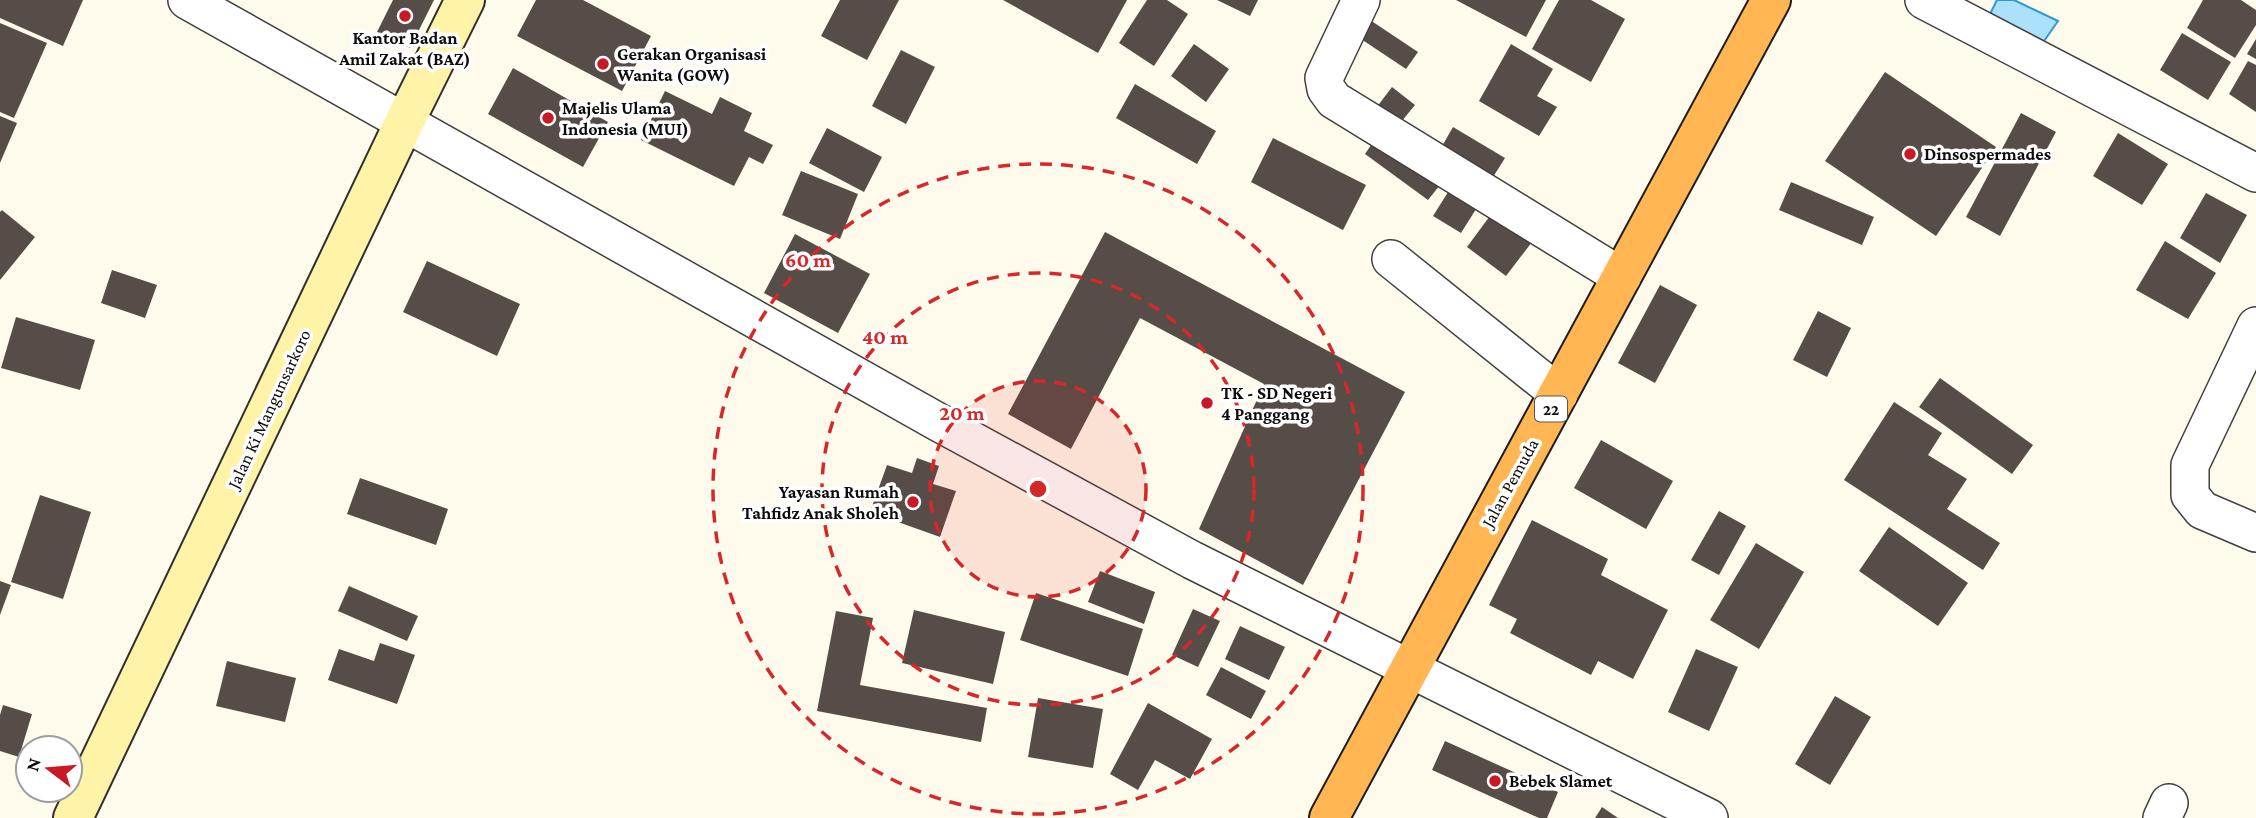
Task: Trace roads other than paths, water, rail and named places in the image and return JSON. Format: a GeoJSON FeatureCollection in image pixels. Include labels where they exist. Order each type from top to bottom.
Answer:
{"type":"FeatureCollection","features":[{"type":"Feature","properties":{"kind":"highway","name":"Jalan Pemuda"},"geometry":{"type":"LineString","coordinates":[[1329,818],[1771,0]]}},
{"type":"Feature","properties":{"kind":"main road","name":"Jalan Ki Mangunsarkoro"},"geometry":{"type":"LineString","coordinates":[[73,818],[465,0]]}},
{"type":"Feature","properties":{"kind":"street"},"geometry":{"type":"LineString","coordinates":[[187,0],[938,422],[1192,560],[1709,818]]}},
{"type":"Feature","properties":{"kind":"street"},"geometry":{"type":"LineString","coordinates":[[1361,0],[1324,78],[1326,89],[1334,100],[1622,277]]}},
{"type":"Feature","properties":{"kind":"street"},"geometry":{"type":"LineString","coordinates":[[1924,0],[2256,173]]}},
{"type":"Feature","properties":{"kind":"street"},"geometry":{"type":"LineString","coordinates":[[1391,259],[1559,394]]}},
{"type":"Feature","properties":{"kind":"street"},"geometry":{"type":"LineString","coordinates":[[2256,326],[2190,465],[2190,495],[2202,510],[2256,533]]}},
{"type":"Feature","properties":{"kind":"water"},"geometry":{"type":"Polygon","coordinates":[[[1997,0],[2014,0],[2058,21],[2042,44],[1989,16],[1997,0]]]}},
{"type":"Feature","properties":{"kind":"place","name":"Kantor Badan Amil Zakat (BAZ)"},"geometry":{"type":"Point","coordinates":[405,16]}},
{"type":"Feature","properties":{"kind":"place","name":"Gerakan Organisasi Wanita (GOW)"},"geometry":{"type":"Point","coordinates":[603,64]}},
{"type":"Feature","properties":{"kind":"place","name":"Majelis Ulama Indonesia (MUI)"},"geometry":{"type":"Point","coordinates":[548,118]}},
{"type":"Feature","properties":{"kind":"place","name":"Dinsospermades"},"geometry":{"type":"Point","coordinates":[1910,154]}},
{"type":"Feature","properties":{"kind":"place","name":"TK - SD Negeri 4 Panggang"},"geometry":{"type":"Point","coordinates":[1207,403]}},
{"type":"Feature","properties":{"kind":"place","name":"Yayasan Rumah Tahfidz Anak Sholeh"},"geometry":{"type":"Point","coordinates":[913,502]}},
{"type":"Feature","properties":{"kind":"place","name":"Bebek Slamet"},"geometry":{"type":"Point","coordinates":[1495,781]}}]}
